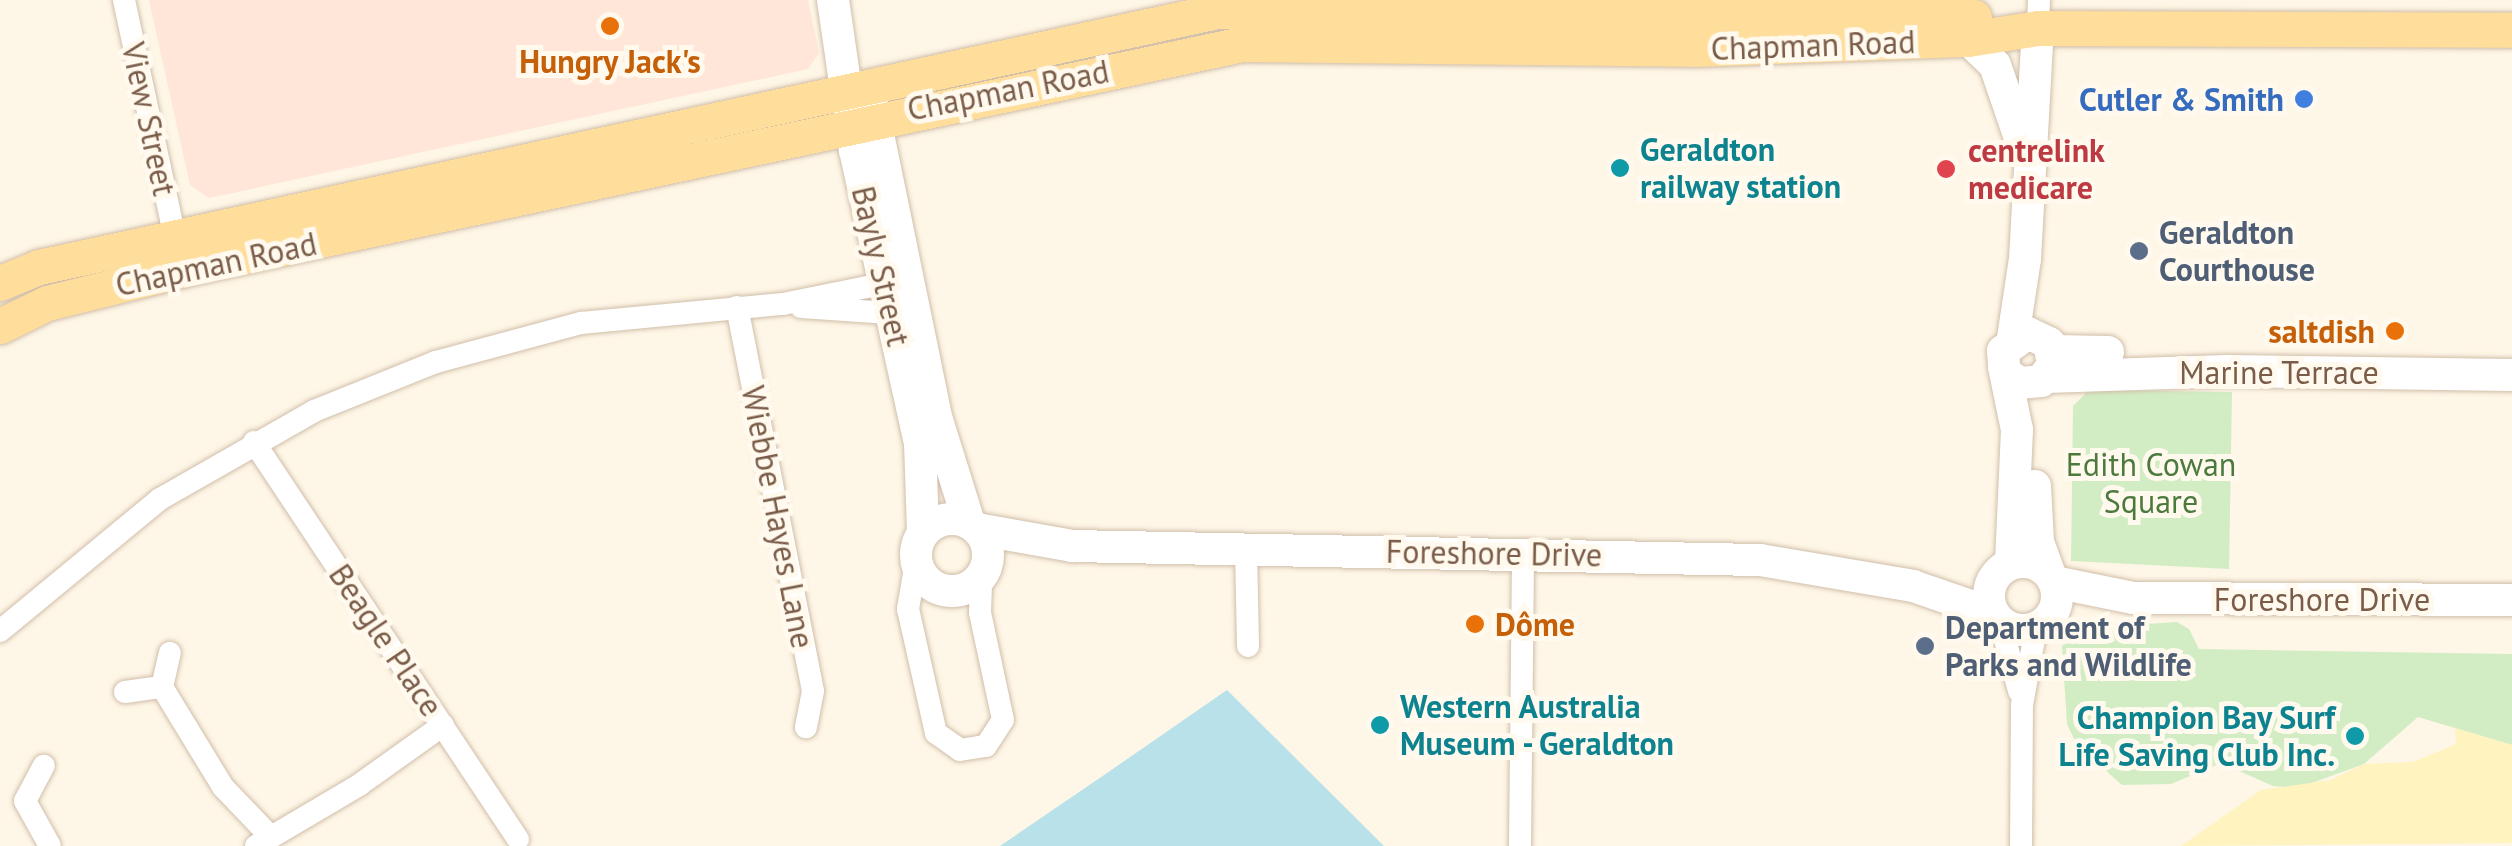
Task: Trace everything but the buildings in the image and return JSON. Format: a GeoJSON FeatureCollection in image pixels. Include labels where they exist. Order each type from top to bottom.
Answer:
{"type":"FeatureCollection","features":[{"type":"Feature","properties":{"kind":"main road","name":"Chapman Road"},"geometry":{"type":"LineString","coordinates":[[0,284],[39,266],[175,237],[859,103],[1242,44],[1341,17],[1691,7],[2512,30]]}},
{"type":"Feature","properties":{"kind":"main road","name":"Chapman Road"},"geometry":{"type":"LineString","coordinates":[[1341,17],[1692,49],[1968,39],[2039,14]]}},
{"type":"Feature","properties":{"kind":"main road","name":"Chapman Road"},"geometry":{"type":"LineString","coordinates":[[0,326],[47,303],[859,103]]}},
{"type":"Feature","properties":{"kind":"street","name":"View Street"},"geometry":{"type":"LineString","coordinates":[[124,0],[175,237]]}},
{"type":"Feature","properties":{"kind":"street","name":"Bayly Street"},"geometry":{"type":"LineString","coordinates":[[833,0],[901,297],[973,526]]}},
{"type":"Feature","properties":{"kind":"street","name":"Bayly Street"},"geometry":{"type":"LineString","coordinates":[[842,0],[859,103]]}},
{"type":"Feature","properties":{"kind":"street"},"geometry":{"type":"LineString","coordinates":[[1691,7],[1692,49]]}},
{"type":"Feature","properties":{"kind":"street"},"geometry":{"type":"LineString","coordinates":[[2022,705],[1989,596],[2003,570],[2018,430],[2002,359],[2012,338],[2026,259],[2039,14]]}},
{"type":"Feature","properties":{"kind":"street"},"geometry":{"type":"LineString","coordinates":[[1968,39],[1995,66],[2009,93],[2030,177]]}},
{"type":"Feature","properties":{"kind":"street"},"geometry":{"type":"LineString","coordinates":[[2021,846],[2022,705],[2052,578],[2035,521],[2047,363],[2026,259]]}},
{"type":"Feature","properties":{"kind":"street","name":"Bayly Street"},"geometry":{"type":"LineString","coordinates":[[901,297],[920,442],[919,547]]}},
{"type":"Feature","properties":{"kind":"street"},"geometry":{"type":"LineString","coordinates":[[0,631],[160,499],[254,442],[331,404],[500,342],[581,324],[737,307],[901,297]]}},
{"type":"Feature","properties":{"kind":"street"},"geometry":{"type":"LineString","coordinates":[[783,304],[901,297]]}},
{"type":"Feature","properties":{"kind":"street","name":"Wiebbe Hayes Lane"},"geometry":{"type":"LineString","coordinates":[[737,307],[814,691],[806,728]]}},
{"type":"Feature","properties":{"kind":"street"},"geometry":{"type":"LineString","coordinates":[[2012,338],[2028,333],[2047,363]]}},
{"type":"Feature","properties":{"kind":"street","name":"Marine Terrace"},"geometry":{"type":"LineString","coordinates":[[2047,363],[2512,360]]}},
{"type":"Feature","properties":{"kind":"street"},"geometry":{"type":"LineString","coordinates":[[2008,374],[2020,383],[2047,363]]}},
{"type":"Feature","properties":{"kind":"street","name":"Marine Terrace"},"geometry":{"type":"LineString","coordinates":[[2047,363],[2512,375]]}},
{"type":"Feature","properties":{"kind":"street","name":"Beagle Place"},"geometry":{"type":"LineString","coordinates":[[254,442],[518,838]]}},
{"type":"Feature","properties":{"kind":"street"},"geometry":{"type":"LineString","coordinates":[[949,518],[973,526],[988,547],[980,613],[1003,720],[986,746],[960,750],[936,732],[908,610],[919,547],[949,518]]}},
{"type":"Feature","properties":{"kind":"street","name":"Foreshore Drive"},"geometry":{"type":"LineString","coordinates":[[973,526],[1072,546],[1760,560],[1913,586],[1997,618]]}},
{"type":"Feature","properties":{"kind":"street","name":"Foreshore Drive"},"geometry":{"type":"LineString","coordinates":[[983,572],[1072,546]]}},
{"type":"Feature","properties":{"kind":"street"},"geometry":{"type":"LineString","coordinates":[[919,547],[926,580],[944,590],[964,589],[983,572]]}},
{"type":"Feature","properties":{"kind":"street"},"geometry":{"type":"LineString","coordinates":[[1246,549],[1248,646]]}},
{"type":"Feature","properties":{"kind":"street"},"geometry":{"type":"LineString","coordinates":[[1520,846],[1523,554]]}},
{"type":"Feature","properties":{"kind":"street"},"geometry":{"type":"LineString","coordinates":[[2003,570],[2030,563],[2052,578]]}},
{"type":"Feature","properties":{"kind":"street","name":"Foreshore Drive"},"geometry":{"type":"LineString","coordinates":[[1913,586],[2003,570]]}},
{"type":"Feature","properties":{"kind":"street","name":"Foreshore Drive"},"geometry":{"type":"LineString","coordinates":[[2052,578],[2133,598],[2512,600]]}},
{"type":"Feature","properties":{"kind":"street","name":"Foreshore Drive"},"geometry":{"type":"LineString","coordinates":[[2043,622],[2133,598]]}},
{"type":"Feature","properties":{"kind":"street"},"geometry":{"type":"LineString","coordinates":[[1997,618],[2016,630],[2043,622]]}},
{"type":"Feature","properties":{"kind":"street"},"geometry":{"type":"LineString","coordinates":[[170,653],[162,687],[223,787],[263,841],[360,786],[443,725]]}},
{"type":"Feature","properties":{"kind":"street"},"geometry":{"type":"LineString","coordinates":[[125,692],[162,687]]}},
{"type":"Feature","properties":{"kind":"street"},"geometry":{"type":"LineString","coordinates":[[44,766],[14,801],[50,846]]}},
{"type":"Feature","properties":{"kind":"shaded area"},"geometry":{"type":"Polygon","coordinates":[[[149,0],[808,0],[819,53],[808,69],[209,198],[190,185],[149,0]]]}},
{"type":"Feature","properties":{"kind":"green space","name":"Edith Cowan Square"},"geometry":{"type":"Polygon","coordinates":[[[2089,390],[2232,392],[2229,569],[2071,561],[2073,406],[2089,390]]]}},
{"type":"Feature","properties":{"kind":"green space"},"geometry":{"type":"Polygon","coordinates":[[[2177,622],[2189,629],[2199,649],[2512,654],[2512,745],[2418,717],[2364,764],[2298,788],[2273,786],[2221,763],[2171,784],[2122,785],[2077,745],[2067,724],[2062,646],[2083,628],[2177,622]]]}},
{"type":"Feature","properties":{"kind":"sand"},"geometry":{"type":"Polygon","coordinates":[[[2455,728],[2512,745],[2512,843],[2181,846],[2261,790],[2331,780],[2364,764],[2413,762],[2456,744],[2455,728]]]}},
{"type":"Feature","properties":{"kind":"water"},"geometry":{"type":"Polygon","coordinates":[[[1227,690],[1384,846],[1000,846],[1107,773],[1227,690]]]}},
{"type":"Feature","properties":{"kind":"place","name":"Hungry Jack's"},"geometry":{"type":"Point","coordinates":[610,26]}},
{"type":"Feature","properties":{"kind":"place","name":"Cutler & Smith"},"geometry":{"type":"Point","coordinates":[2304,99]}},
{"type":"Feature","properties":{"kind":"place","name":"Geraldton railway station"},"geometry":{"type":"Point","coordinates":[1620,168]}},
{"type":"Feature","properties":{"kind":"place","name":"centrelink medicare"},"geometry":{"type":"Point","coordinates":[1946,169]}},
{"type":"Feature","properties":{"kind":"place","name":"Geraldton Courthouse"},"geometry":{"type":"Point","coordinates":[2139,251]}},
{"type":"Feature","properties":{"kind":"place","name":"saltdish"},"geometry":{"type":"Point","coordinates":[2395,331]}},
{"type":"Feature","properties":{"kind":"place","name":"Dôme"},"geometry":{"type":"Point","coordinates":[1475,624]}},
{"type":"Feature","properties":{"kind":"place","name":"Department of Parks and Wildlife"},"geometry":{"type":"Point","coordinates":[1925,646]}},
{"type":"Feature","properties":{"kind":"place","name":"Western Australia Museum - Geraldton"},"geometry":{"type":"Point","coordinates":[1380,725]}},
{"type":"Feature","properties":{"kind":"place","name":"Champion Bay Surf Life Saving Club Inc."},"geometry":{"type":"Point","coordinates":[2355,736]}}]}
